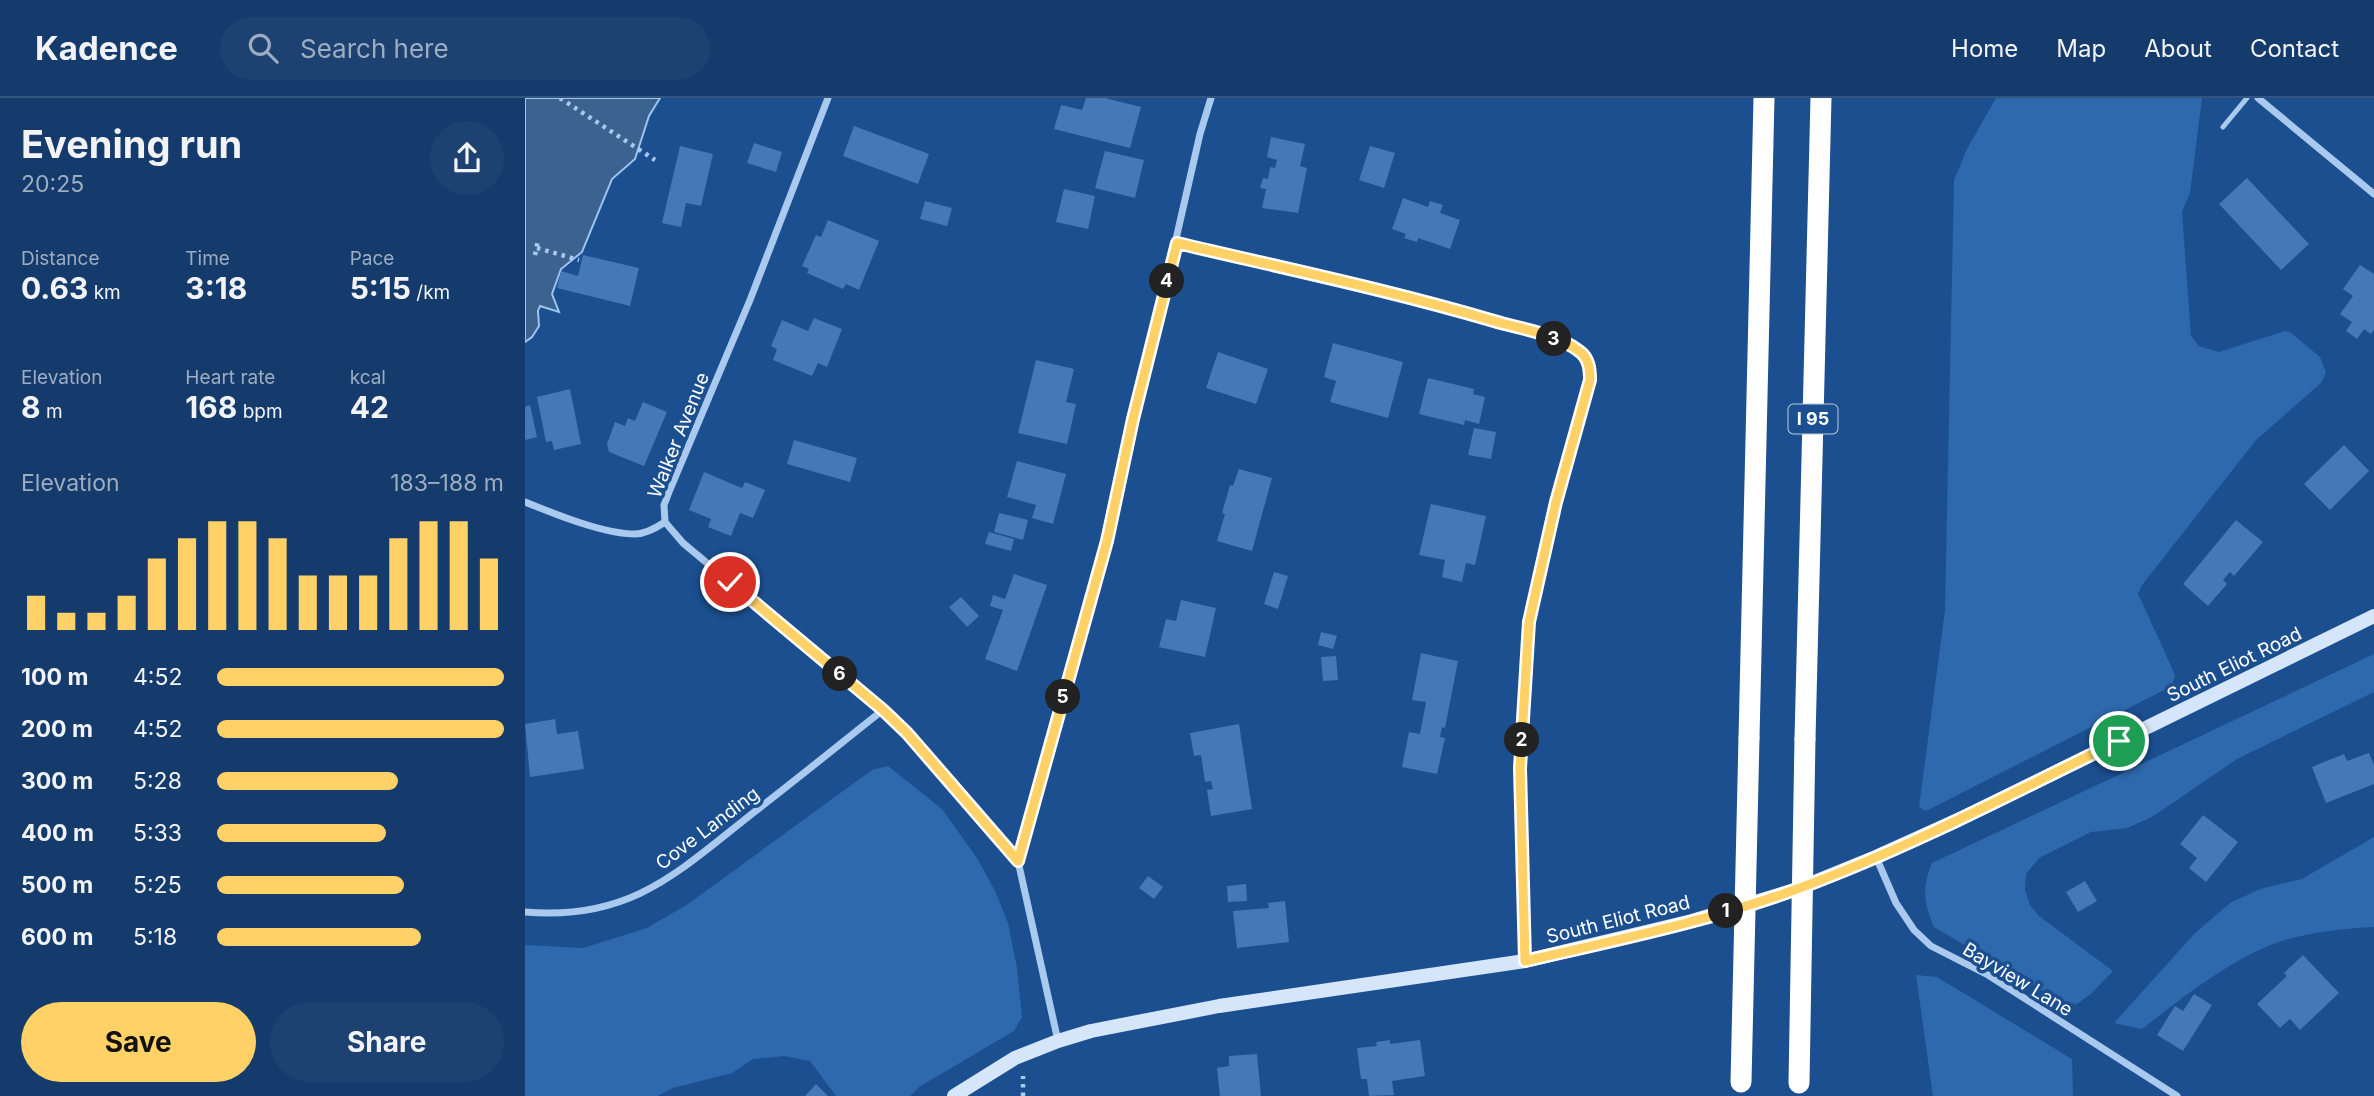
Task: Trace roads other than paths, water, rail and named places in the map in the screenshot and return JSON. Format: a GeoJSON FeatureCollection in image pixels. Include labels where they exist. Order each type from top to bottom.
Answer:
{"type":"FeatureCollection","features":[{"type":"Feature","properties":{"kind":"highway"},"geometry":{"type":"LineString","coordinates":[[1741,1096],[1764,98]]}},
{"type":"Feature","properties":{"kind":"highway","name":"I 95"},"geometry":{"type":"LineString","coordinates":[[1800,1096],[1805,753],[1821,98]]}},
{"type":"Feature","properties":{"kind":"main road","name":"South Eliot Road"},"geometry":{"type":"LineString","coordinates":[[954,1096],[1015,1058],[1091,1031],[1174,1014],[1525,961],[1692,921],[1795,890],[1875,857],[2374,617]]}},
{"type":"Feature","properties":{"kind":"street","name":"Walker Avenue"},"geometry":{"type":"LineString","coordinates":[[828,98],[750,300],[669,492],[664,505],[664,522],[683,543],[883,710],[907,733],[1018,861]]}},
{"type":"Feature","properties":{"kind":"street"},"geometry":{"type":"LineString","coordinates":[[1058,1041],[1018,861],[1107,541],[1133,419],[1177,243],[1200,134],[1211,98]]}},
{"type":"Feature","properties":{"kind":"street"},"geometry":{"type":"LineString","coordinates":[[2257,98],[2374,194]]}},
{"type":"Feature","properties":{"kind":"street"},"geometry":{"type":"LineString","coordinates":[[1177,243],[1440,305],[1553,339],[1580,351],[1585,357],[1590,368],[1590,380],[1556,502],[1529,622],[1520,768],[1525,961]]}},
{"type":"Feature","properties":{"kind":"street"},"geometry":{"type":"LineString","coordinates":[[525,502],[561,516],[623,533],[647,532],[664,522]]}},
{"type":"Feature","properties":{"kind":"street","name":"Cove Landing"},"geometry":{"type":"LineString","coordinates":[[525,912],[569,913],[594,910],[649,890],[672,877],[883,710]]}},
{"type":"Feature","properties":{"kind":"street","name":"Bayview Lane"},"geometry":{"type":"LineString","coordinates":[[1875,857],[1896,903],[1914,930],[1930,946],[1988,975],[2177,1096]]}},
{"type":"Feature","properties":{"kind":"lane"},"geometry":{"type":"LineString","coordinates":[[2223,127],[2247,98]]}}]}
